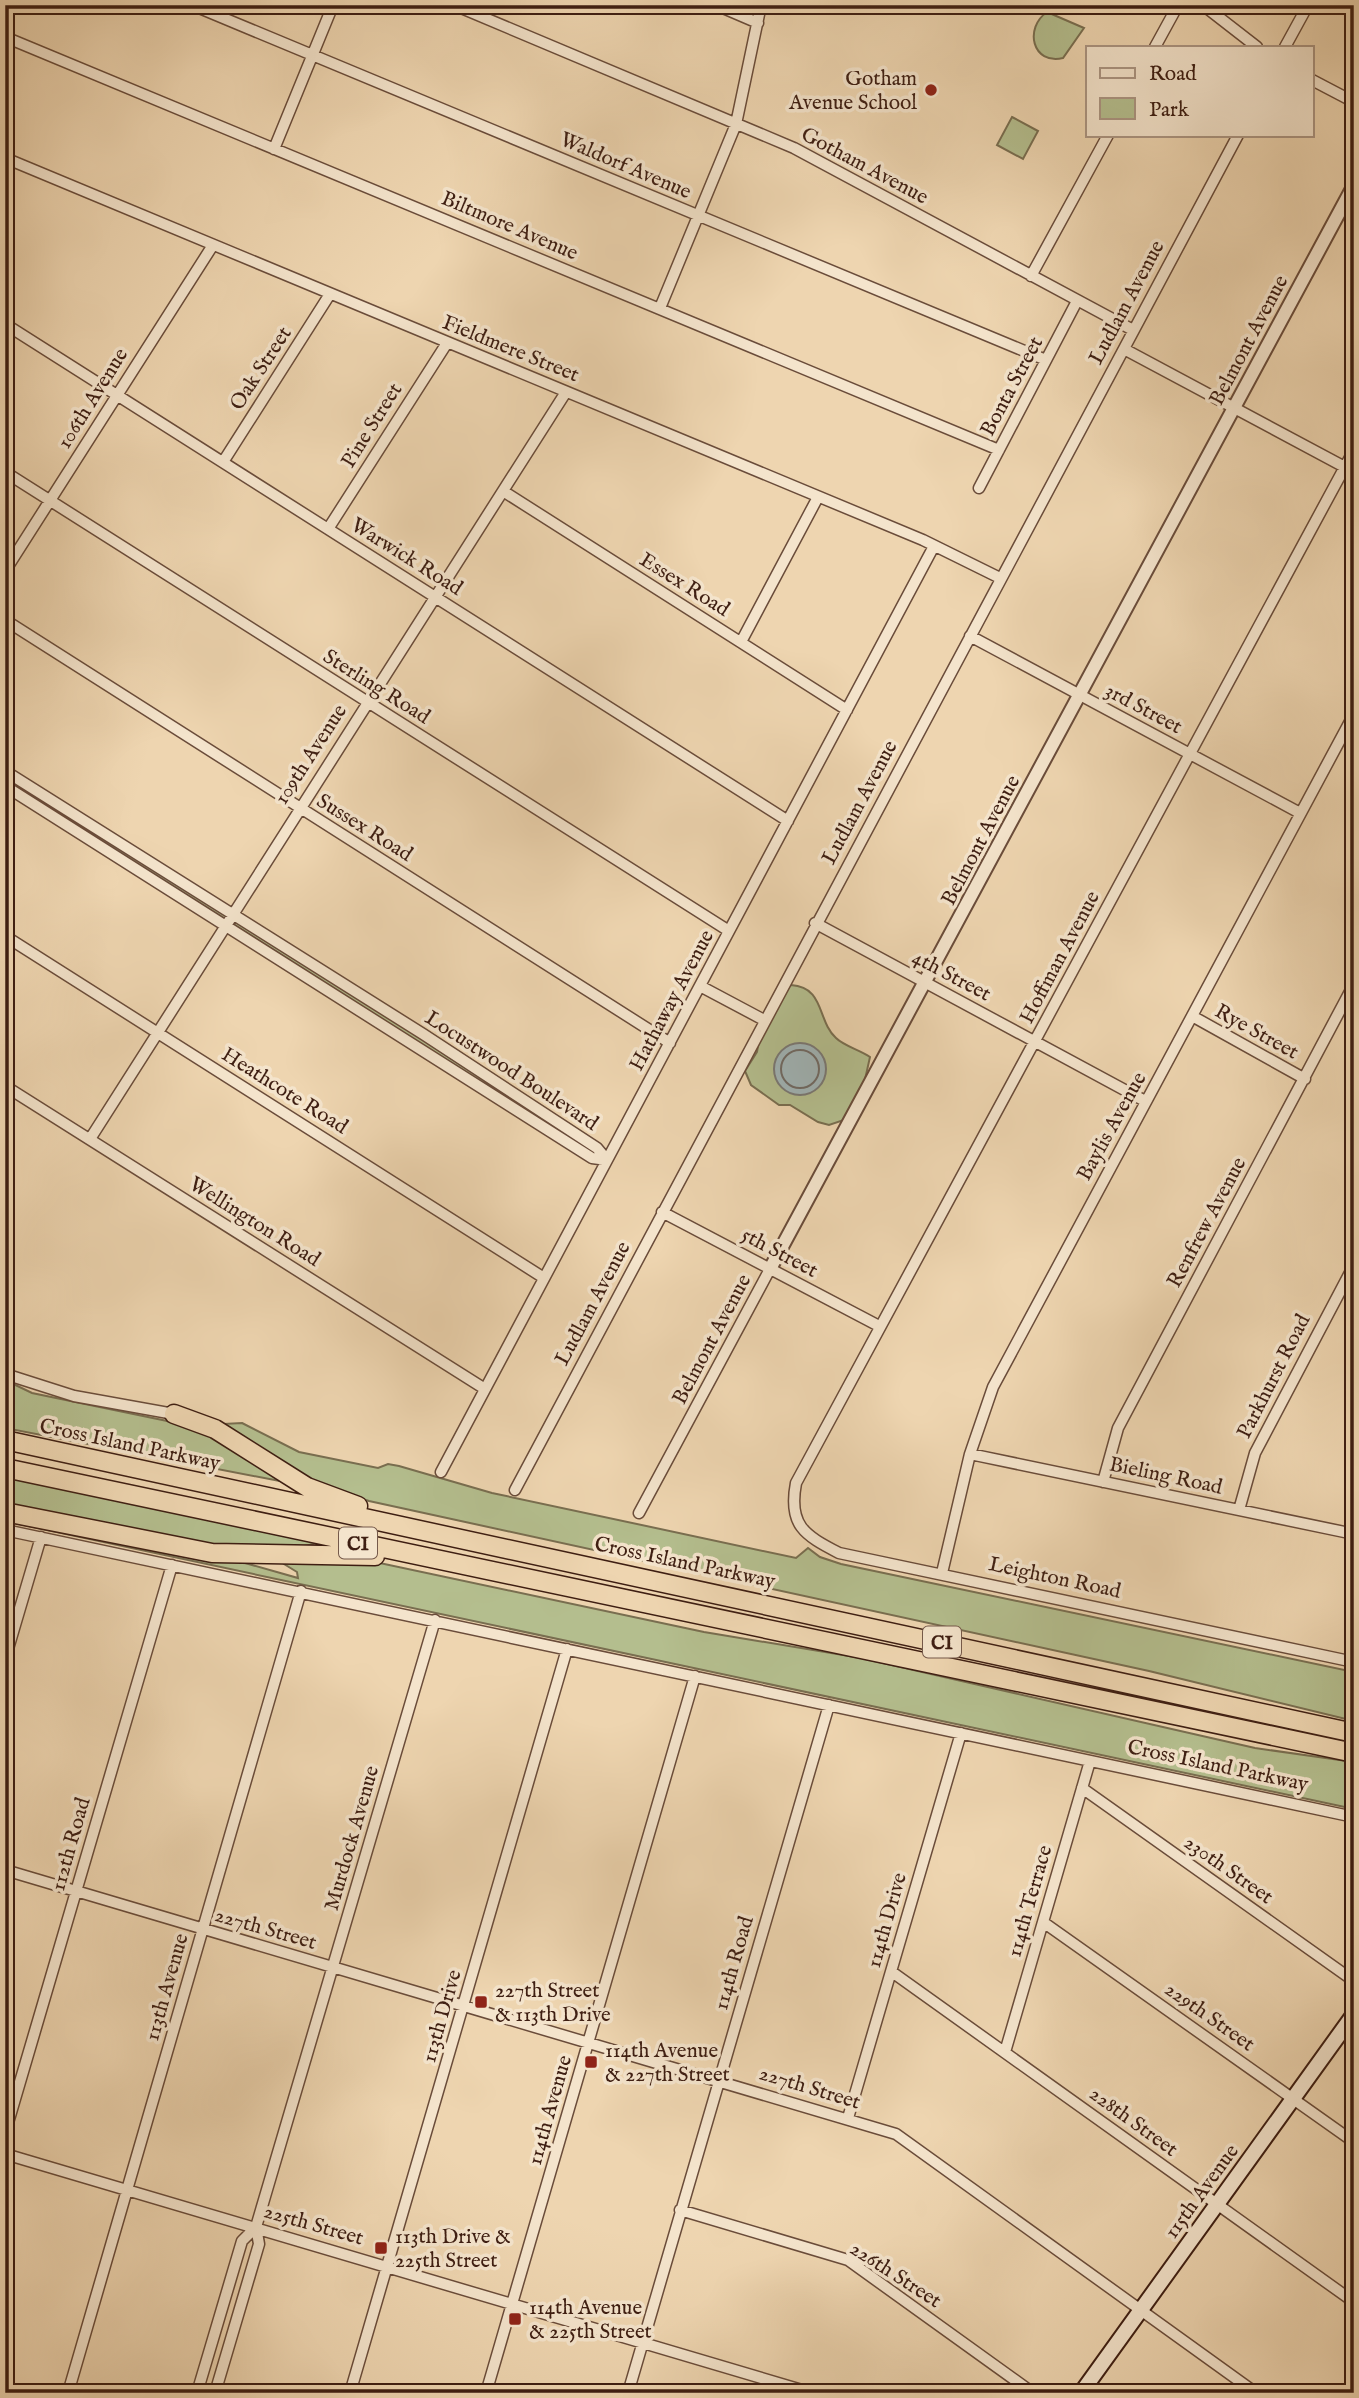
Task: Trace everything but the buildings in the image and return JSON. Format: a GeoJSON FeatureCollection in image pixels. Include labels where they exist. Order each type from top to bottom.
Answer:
{"type":"FeatureCollection","features":[{"type":"Feature","properties":{"kind":"highway"},"geometry":{"type":"LineString","coordinates":[[174,1414],[215,1429],[307,1487],[448,1535]]}},
{"type":"Feature","properties":{"kind":"highway","name":"Cross Island Parkway"},"geometry":{"type":"LineString","coordinates":[[5,1440],[1354,1733]]}},
{"type":"Feature","properties":{"kind":"highway","name":"Cross Island Parkway"},"geometry":{"type":"LineString","coordinates":[[5,1468],[1354,1753]]}},
{"type":"Feature","properties":{"kind":"highway"},"geometry":{"type":"LineString","coordinates":[[5,1512],[212,1553],[242,1556],[308,1553],[434,1559]]}},
{"type":"Feature","properties":{"kind":"main road","name":"115th Avenue"},"geometry":{"type":"LineString","coordinates":[[1082,2393],[1354,2014]]}},
{"type":"Feature","properties":{"kind":"street","name":"Waldorf Avenue"},"geometry":{"type":"LineString","coordinates":[[192,5],[1046,360]]}},
{"type":"Feature","properties":{"kind":"street"},"geometry":{"type":"LineString","coordinates":[[274,149],[333,5]]}},
{"type":"Feature","properties":{"kind":"street","name":"Gotham Avenue"},"geometry":{"type":"LineString","coordinates":[[454,5],[794,148],[1133,330]]}},
{"type":"Feature","properties":{"kind":"street"},"geometry":{"type":"LineString","coordinates":[[716,5],[758,23]]}},
{"type":"Feature","properties":{"kind":"street"},"geometry":{"type":"LineString","coordinates":[[660,309],[737,124],[761,5]]}},
{"type":"Feature","properties":{"kind":"street"},"geometry":{"type":"LineString","coordinates":[[1157,46],[1178,5]]}},
{"type":"Feature","properties":{"kind":"street"},"geometry":{"type":"LineString","coordinates":[[1203,5],[1256,46]]}},
{"type":"Feature","properties":{"kind":"street"},"geometry":{"type":"LineString","coordinates":[[1286,46],[1308,5]]}},
{"type":"Feature","properties":{"kind":"street","name":"Biltmore Avenue"},"geometry":{"type":"LineString","coordinates":[[5,37],[999,450]]}},
{"type":"Feature","properties":{"kind":"street"},"geometry":{"type":"LineString","coordinates":[[1314,81],[1354,102]]}},
{"type":"Feature","properties":{"kind":"street"},"geometry":{"type":"LineString","coordinates":[[1031,276],[1107,136]]}},
{"type":"Feature","properties":{"kind":"street","name":"Ludlam Avenue"},"geometry":{"type":"LineString","coordinates":[[515,1490],[815,923],[1237,136]]}},
{"type":"Feature","properties":{"kind":"street","name":"Fieldmere Street"},"geometry":{"type":"LineString","coordinates":[[5,158],[818,497],[934,546],[1000,578]]}},
{"type":"Feature","properties":{"kind":"street","name":"Belmont Avenue"},"geometry":{"type":"LineString","coordinates":[[639,1513],[1354,185]]}},
{"type":"Feature","properties":{"kind":"street","name":"106th Avenue"},"geometry":{"type":"LineString","coordinates":[[5,571],[213,245]]}},
{"type":"Feature","properties":{"kind":"street","name":"Oak Street"},"geometry":{"type":"LineString","coordinates":[[223,462],[330,294]]}},
{"type":"Feature","properties":{"kind":"street","name":"Bonta Street"},"geometry":{"type":"LineString","coordinates":[[979,488],[1077,301]]}},
{"type":"Feature","properties":{"kind":"street","name":"Warwick Road"},"geometry":{"type":"LineString","coordinates":[[5,324],[788,821]]}},
{"type":"Feature","properties":{"kind":"street","name":"Pine Street"},"geometry":{"type":"LineString","coordinates":[[328,529],[447,343]]}},
{"type":"Feature","properties":{"kind":"street"},"geometry":{"type":"LineString","coordinates":[[1124,349],[1349,470]]}},
{"type":"Feature","properties":{"kind":"street","name":"109th Avenue"},"geometry":{"type":"LineString","coordinates":[[90,1139],[566,392]]}},
{"type":"Feature","properties":{"kind":"street","name":"Hoffman Avenue"},"geometry":{"type":"LineString","coordinates":[[796,1483],[1190,754],[1349,470],[1354,450]]}},
{"type":"Feature","properties":{"kind":"street","name":"Sterling Road"},"geometry":{"type":"LineString","coordinates":[[5,472],[729,931]]}},
{"type":"Feature","properties":{"kind":"street","name":"Essex Road"},"geometry":{"type":"LineString","coordinates":[[503,491],[847,710]]}},
{"type":"Feature","properties":{"kind":"street"},"geometry":{"type":"LineString","coordinates":[[741,642],[818,497]]}},
{"type":"Feature","properties":{"kind":"street","name":"Hathaway Avenue"},"geometry":{"type":"LineString","coordinates":[[441,1472],[934,546]]}},
{"type":"Feature","properties":{"kind":"street","name":"Sussex Road"},"geometry":{"type":"LineString","coordinates":[[5,620],[670,1042]]}},
{"type":"Feature","properties":{"kind":"street","name":"3rd Street"},"geometry":{"type":"LineString","coordinates":[[970,636],[1300,813]]}},
{"type":"Feature","properties":{"kind":"street","name":"Baylis Avenue"},"geometry":{"type":"LineString","coordinates":[[942,1573],[970,1454],[993,1387],[1354,714]]}},
{"type":"Feature","properties":{"kind":"street","name":"Locustwood Boulevard"},"geometry":{"type":"LineString","coordinates":[[5,771],[423,1034],[597,1149],[607,1160]]}},
{"type":"Feature","properties":{"kind":"street","name":"Locustwood Boulevard"},"geometry":{"type":"LineString","coordinates":[[5,786],[592,1158],[607,1160]]}},
{"type":"Feature","properties":{"kind":"street"},"geometry":{"type":"LineString","coordinates":[[67,825],[73,814]]}},
{"type":"Feature","properties":{"kind":"street","name":"4th Street"},"geometry":{"type":"LineString","coordinates":[[815,923],[1145,1101]]}},
{"type":"Feature","properties":{"kind":"street","name":"Heathcote Road"},"geometry":{"type":"LineString","coordinates":[[5,936],[544,1278]]}},
{"type":"Feature","properties":{"kind":"street"},"geometry":{"type":"LineString","coordinates":[[700,986],[764,1020]]}},
{"type":"Feature","properties":{"kind":"street","name":"Renfrew Avenue"},"geometry":{"type":"LineString","coordinates":[[1103,1482],[1118,1428],[1353,989]]}},
{"type":"Feature","properties":{"kind":"street","name":"Rye Street"},"geometry":{"type":"LineString","coordinates":[[1192,1016],[1305,1079]]}},
{"type":"Feature","properties":{"kind":"street"},"geometry":{"type":"LineString","coordinates":[[416,1046],[423,1034]]}},
{"type":"Feature","properties":{"kind":"street","name":"Wellington Road"},"geometry":{"type":"LineString","coordinates":[[5,1086],[485,1389]]}},
{"type":"Feature","properties":{"kind":"street","name":"5th Street"},"geometry":{"type":"LineString","coordinates":[[662,1212],[879,1326]]}},
{"type":"Feature","properties":{"kind":"street","name":"Parkhurst Road"},"geometry":{"type":"LineString","coordinates":[[1239,1510],[1255,1453],[1354,1265]]}},
{"type":"Feature","properties":{"kind":"street"},"geometry":{"type":"LineString","coordinates":[[5,1374],[62,1393],[174,1414]]}},
{"type":"Feature","properties":{"kind":"street","name":"Bieling Road"},"geometry":{"type":"LineString","coordinates":[[970,1454],[1354,1534]]}},
{"type":"Feature","properties":{"kind":"street","name":"Leighton Road"},"geometry":{"type":"LineString","coordinates":[[796,1483],[792,1503],[799,1527],[814,1540],[839,1553],[1354,1662]]}},
{"type":"Feature","properties":{"kind":"street","name":"Cross Island Parkway"},"geometry":{"type":"LineString","coordinates":[[5,1530],[1352,1818]]}},
{"type":"Feature","properties":{"kind":"street"},"geometry":{"type":"LineString","coordinates":[[5,1659],[41,1537]]}},
{"type":"Feature","properties":{"kind":"street","name":"112th Road"},"geometry":{"type":"LineString","coordinates":[[5,2133],[172,1565]]}},
{"type":"Feature","properties":{"kind":"street","name":"113th Avenue"},"geometry":{"type":"LineString","coordinates":[[68,2393],[300,1591]]}},
{"type":"Feature","properties":{"kind":"street","name":"Murdock Avenue"},"geometry":{"type":"LineString","coordinates":[[215,2393],[259,2244],[256,2227],[435,1620]]}},
{"type":"Feature","properties":{"kind":"street","name":"113th Drive"},"geometry":{"type":"LineString","coordinates":[[350,2393],[567,1649]]}},
{"type":"Feature","properties":{"kind":"street","name":"114th Avenue"},"geometry":{"type":"LineString","coordinates":[[486,2393],[695,1676]]}},
{"type":"Feature","properties":{"kind":"street","name":"114th Road"},"geometry":{"type":"LineString","coordinates":[[628,2393],[828,1705]]}},
{"type":"Feature","properties":{"kind":"street","name":"114th Drive"},"geometry":{"type":"LineString","coordinates":[[848,2118],[961,1733]]}},
{"type":"Feature","properties":{"kind":"street","name":"114th Terrace"},"geometry":{"type":"LineString","coordinates":[[1004,2052],[1090,1761]]}},
{"type":"Feature","properties":{"kind":"street","name":"230th Street"},"geometry":{"type":"LineString","coordinates":[[1082,1788],[1354,1981]]}},
{"type":"Feature","properties":{"kind":"street","name":"227th Street"},"geometry":{"type":"LineString","coordinates":[[5,1870],[896,2134],[1256,2393]]}},
{"type":"Feature","properties":{"kind":"street","name":"229th Street"},"geometry":{"type":"LineString","coordinates":[[1044,1922],[1354,2142]]}},
{"type":"Feature","properties":{"kind":"street","name":"228th Street"},"geometry":{"type":"LineString","coordinates":[[892,1972],[1354,2302]]}},
{"type":"Feature","properties":{"kind":"street","name":"225th Street"},"geometry":{"type":"LineString","coordinates":[[5,2154],[643,2340],[812,2393]]}},
{"type":"Feature","properties":{"kind":"street","name":"226th Street"},"geometry":{"type":"LineString","coordinates":[[680,2210],[848,2260],[1033,2393]]}},
{"type":"Feature","properties":{"kind":"street","name":"Murdock Avenue"},"geometry":{"type":"LineString","coordinates":[[197,2393],[242,2241],[256,2227]]}},
{"type":"Feature","properties":{"kind":"street"},"geometry":{"type":"LineString","coordinates":[[208,2355],[225,2360]]}},
{"type":"Feature","properties":{"kind":"green space"},"geometry":{"type":"Polygon","coordinates":[[[1047,12],[1084,28],[1063,58],[1052,59],[1044,56],[1035,44],[1035,27],[1047,12]]]}},
{"type":"Feature","properties":{"kind":"green space"},"geometry":{"type":"Polygon","coordinates":[[[1012,117],[1038,131],[1023,159],[997,145],[1012,117]]]}},
{"type":"Feature","properties":{"kind":"green space"},"geometry":{"type":"Polygon","coordinates":[[[5,771],[423,1034],[607,1160],[592,1158],[5,786],[5,771]]]}},
{"type":"Feature","properties":{"kind":"green space"},"geometry":{"type":"Polygon","coordinates":[[[791,985],[810,992],[836,1038],[870,1057],[864,1084],[844,1120],[829,1125],[818,1122],[790,1105],[779,1105],[751,1085],[745,1071],[757,1052],[760,1034],[784,989],[791,985]]]}},
{"type":"Feature","properties":{"kind":"green space"},"geometry":{"type":"Polygon","coordinates":[[[5,1380],[32,1393],[201,1428],[285,1482],[5,1428],[5,1380]]]}},
{"type":"Feature","properties":{"kind":"green space"},"geometry":{"type":"Polygon","coordinates":[[[242,1423],[299,1452],[378,1468],[388,1464],[399,1466],[492,1493],[796,1558],[808,1548],[820,1557],[841,1564],[1354,1672],[1354,1721],[1149,1671],[369,1501],[322,1486],[222,1424],[242,1423]]]}},
{"type":"Feature","properties":{"kind":"green space"},"geometry":{"type":"Polygon","coordinates":[[[5,1476],[318,1543],[304,1546],[209,1545],[5,1503],[5,1476]]]}},
{"type":"Feature","properties":{"kind":"green space"},"geometry":{"type":"Polygon","coordinates":[[[5,1521],[238,1561],[298,1578],[297,1572],[284,1564],[287,1560],[361,1559],[704,1632],[861,1658],[1255,1748],[1354,1762],[1354,1809],[5,1521]]]}},
{"type":"Feature","properties":{"kind":"water"},"geometry":{"type":"Polygon","coordinates":[[[800,1043],[819,1050],[826,1069],[819,1088],[800,1095],[781,1088],[774,1069],[781,1050],[800,1043]]]}},
{"type":"Feature","properties":{"kind":"place","name":"Gotham Avenue School"},"geometry":{"type":"Point","coordinates":[931,90]}},
{"type":"Feature","properties":{"kind":"place","name":"227th Street & 113th Drive"},"geometry":{"type":"Point","coordinates":[481,2002]}},
{"type":"Feature","properties":{"kind":"place","name":"114th Avenue & 227th Street"},"geometry":{"type":"Point","coordinates":[591,2062]}},
{"type":"Feature","properties":{"kind":"place","name":"113th Drive & 225th Street"},"geometry":{"type":"Point","coordinates":[381,2248]}},
{"type":"Feature","properties":{"kind":"place","name":"114th Avenue & 225th Street"},"geometry":{"type":"Point","coordinates":[515,2319]}}]}
